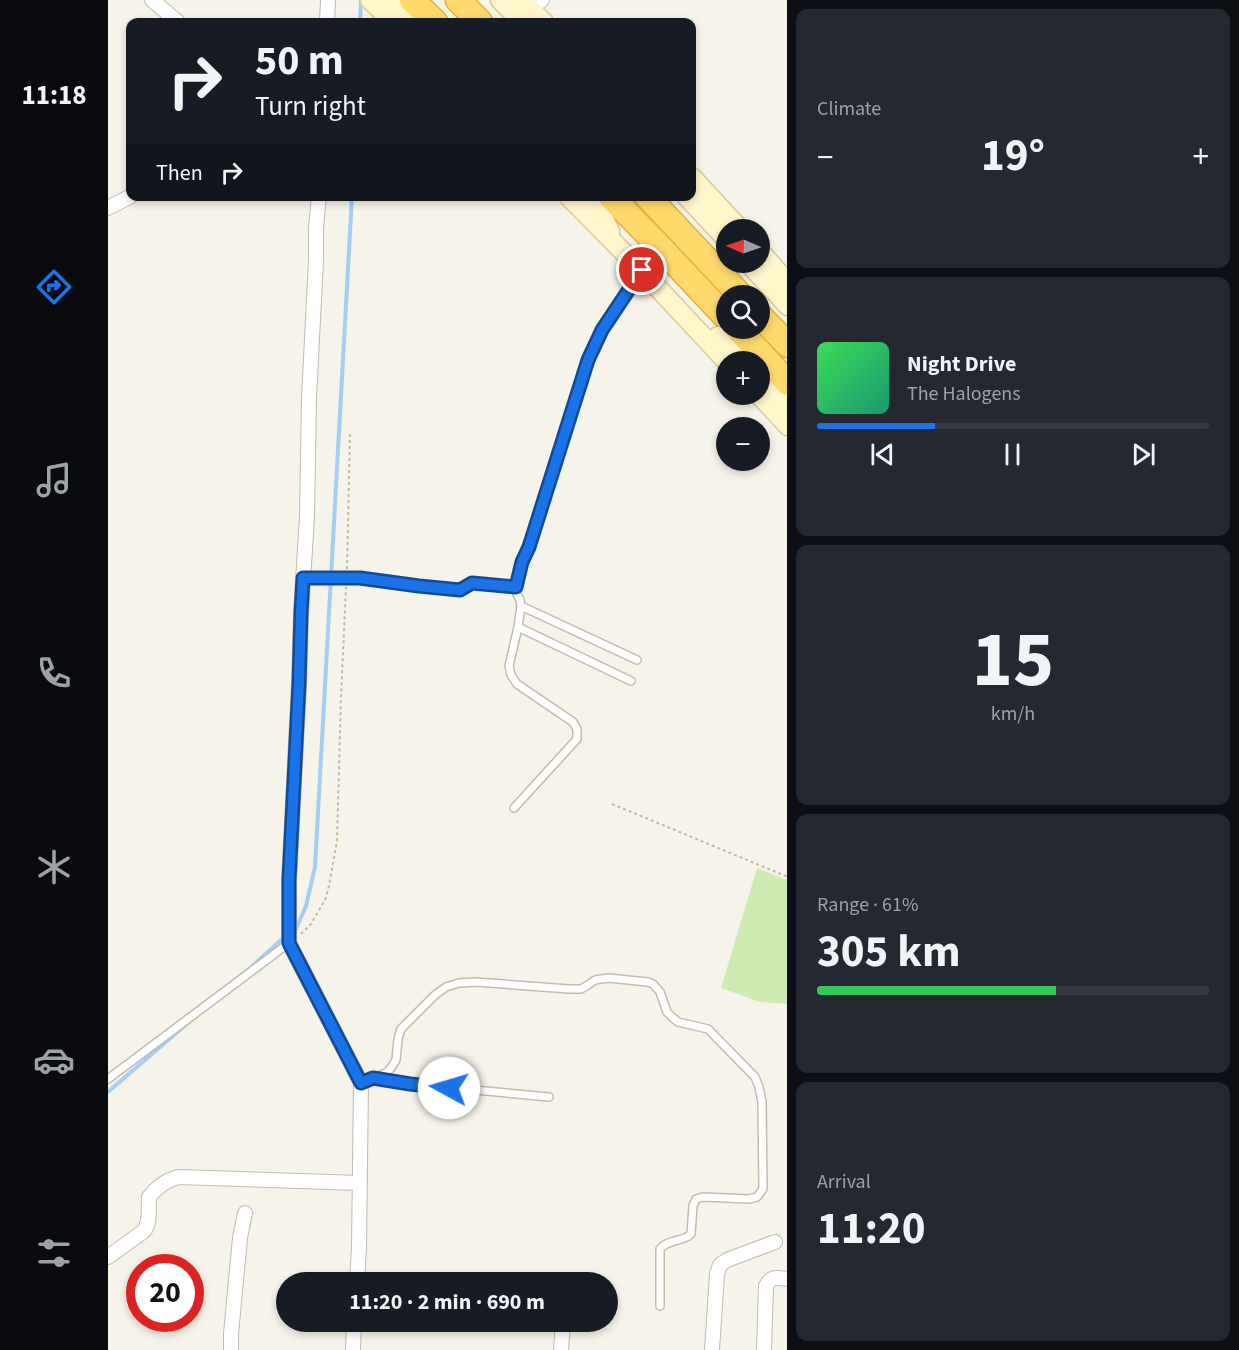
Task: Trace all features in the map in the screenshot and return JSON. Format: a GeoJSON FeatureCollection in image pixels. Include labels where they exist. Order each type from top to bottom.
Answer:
{"type":"FeatureCollection","features":[{"type":"Feature","properties":{"kind":"highway"},"geometry":{"type":"LineString","coordinates":[[412,0],[431,18]]}},
{"type":"Feature","properties":{"kind":"highway"},"geometry":{"type":"LineString","coordinates":[[458,0],[476,18]]}},
{"type":"Feature","properties":{"kind":"highway"},"geometry":{"type":"LineString","coordinates":[[652,201],[731,285]]}},
{"type":"Feature","properties":{"kind":"highway"},"geometry":{"type":"LineString","coordinates":[[605,203],[658,245],[716,306]]}},
{"type":"Feature","properties":{"kind":"highway"},"geometry":{"type":"LineString","coordinates":[[770,326],[787,344]]}},
{"type":"Feature","properties":{"kind":"highway"},"geometry":{"type":"LineString","coordinates":[[746,339],[787,382]]}},
{"type":"Feature","properties":{"kind":"main road"},"geometry":{"type":"LineString","coordinates":[[370,0],[389,18]]}},
{"type":"Feature","properties":{"kind":"main road"},"geometry":{"type":"LineString","coordinates":[[392,0],[410,18]]}},
{"type":"Feature","properties":{"kind":"main road"},"geometry":{"type":"LineString","coordinates":[[500,0],[528,7],[540,18]]}},
{"type":"Feature","properties":{"kind":"main road"},"geometry":{"type":"LineString","coordinates":[[696,181],[731,219]]}},
{"type":"Feature","properties":{"kind":"main road"},"geometry":{"type":"LineString","coordinates":[[572,201],[642,270],[717,351]]}},
{"type":"Feature","properties":{"kind":"main road"},"geometry":{"type":"LineString","coordinates":[[691,201],[716,228]]}},
{"type":"Feature","properties":{"kind":"main road"},"geometry":{"type":"LineString","coordinates":[[605,203],[618,246]]}},
{"type":"Feature","properties":{"kind":"main road"},"geometry":{"type":"LineString","coordinates":[[770,263],[787,282]]}},
{"type":"Feature","properties":{"kind":"main road"},"geometry":{"type":"LineString","coordinates":[[757,273],[787,305]]}},
{"type":"Feature","properties":{"kind":"main road"},"geometry":{"type":"LineString","coordinates":[[683,315],[723,339],[734,351]]}},
{"type":"Feature","properties":{"kind":"main road"},"geometry":{"type":"LineString","coordinates":[[770,388],[787,406]]}},
{"type":"Feature","properties":{"kind":"main road"},"geometry":{"type":"LineString","coordinates":[[768,405],[787,425]]}},
{"type":"Feature","properties":{"kind":"street"},"geometry":{"type":"LineString","coordinates":[[152,0],[173,18]]}},
{"type":"Feature","properties":{"kind":"street"},"geometry":{"type":"LineString","coordinates":[[327,18],[328,0]]}},
{"type":"Feature","properties":{"kind":"street"},"geometry":{"type":"LineString","coordinates":[[108,208],[126,199]]}},
{"type":"Feature","properties":{"kind":"street"},"geometry":{"type":"LineString","coordinates":[[319,201],[316,228],[309,398],[308,517],[301,613],[289,880],[289,943],[367,1080],[360,1183],[358,1272]]}},
{"type":"Feature","properties":{"kind":"street"},"geometry":{"type":"LineString","coordinates":[[108,1257],[144,1231],[147,1227],[149,1197],[167,1181],[178,1177],[360,1183]]}},
{"type":"Feature","properties":{"kind":"street"},"geometry":{"type":"LineString","coordinates":[[231,1350],[240,1238],[245,1213]]}},
{"type":"Feature","properties":{"kind":"street"},"geometry":{"type":"LineString","coordinates":[[712,1350],[717,1274],[720,1265],[727,1260],[775,1242]]}},
{"type":"Feature","properties":{"kind":"street"},"geometry":{"type":"LineString","coordinates":[[764,1350],[766,1286],[774,1278],[787,1279]]}},
{"type":"Feature","properties":{"kind":"street"},"geometry":{"type":"LineString","coordinates":[[352,1350],[353,1332]]}},
{"type":"Feature","properties":{"kind":"street"},"geometry":{"type":"LineString","coordinates":[[561,1350],[562,1332]]}},
{"type":"Feature","properties":{"kind":"lane"},"geometry":{"type":"LineString","coordinates":[[514,808],[577,738],[577,729],[573,722],[517,684],[511,675],[509,666],[521,606],[516,587],[519,573],[588,360],[602,330],[642,270]]}},
{"type":"Feature","properties":{"kind":"lane"},"geometry":{"type":"LineString","coordinates":[[303,578],[360,578],[460,590],[472,583],[516,587]]}},
{"type":"Feature","properties":{"kind":"lane"},"geometry":{"type":"LineString","coordinates":[[521,606],[637,660]]}},
{"type":"Feature","properties":{"kind":"lane"},"geometry":{"type":"LineString","coordinates":[[518,627],[632,681]]}},
{"type":"Feature","properties":{"kind":"lane"},"geometry":{"type":"LineString","coordinates":[[108,1079],[289,943]]}},
{"type":"Feature","properties":{"kind":"lane"},"geometry":{"type":"LineString","coordinates":[[367,1080],[386,1073],[391,1068],[396,1060],[399,1033],[404,1025],[446,987],[459,983],[476,982],[569,990],[581,989],[595,980],[608,978],[652,984],[660,992],[667,1012],[672,1017],[678,1022],[708,1029],[754,1077],[762,1102],[763,1189],[757,1197],[749,1199],[703,1197],[696,1199],[693,1206],[691,1234],[662,1245],[660,1249],[660,1306]]}},
{"type":"Feature","properties":{"kind":"lane"},"geometry":{"type":"LineString","coordinates":[[367,1080],[549,1097]]}},
{"type":"Feature","properties":{"kind":"path"},"geometry":{"type":"LineString","coordinates":[[347,572],[350,432]]}},
{"type":"Feature","properties":{"kind":"path"},"geometry":{"type":"LineString","coordinates":[[289,943],[311,924],[325,900],[338,842],[346,583]]}},
{"type":"Feature","properties":{"kind":"path"},"geometry":{"type":"LineString","coordinates":[[612,804],[787,877]]}},
{"type":"Feature","properties":{"kind":"green space"},"geometry":{"type":"Polygon","coordinates":[[[757,868],[787,880],[787,1004],[760,1002],[721,988],[757,868]]]}},
{"type":"Feature","properties":{"kind":"waterway"},"geometry":{"type":"LineString","coordinates":[[360,18],[361,0]]}},
{"type":"Feature","properties":{"kind":"waterway"},"geometry":{"type":"LineString","coordinates":[[295,931],[306,906],[315,867],[352,201]]}},
{"type":"Feature","properties":{"kind":"waterway"},"geometry":{"type":"LineString","coordinates":[[247,971],[282,939]]}},
{"type":"Feature","properties":{"kind":"waterway"},"geometry":{"type":"LineString","coordinates":[[108,1092],[189,1022]]}},
{"type":"Feature","properties":{"kind":"route"},"geometry":{"type":"LineString","coordinates":[[449,1088],[373,1078],[361,1083],[289,943],[289,880],[303,578],[360,578],[460,590],[472,583],[516,587],[522,562],[529,547],[588,360],[602,330],[642,270]]}}]}
